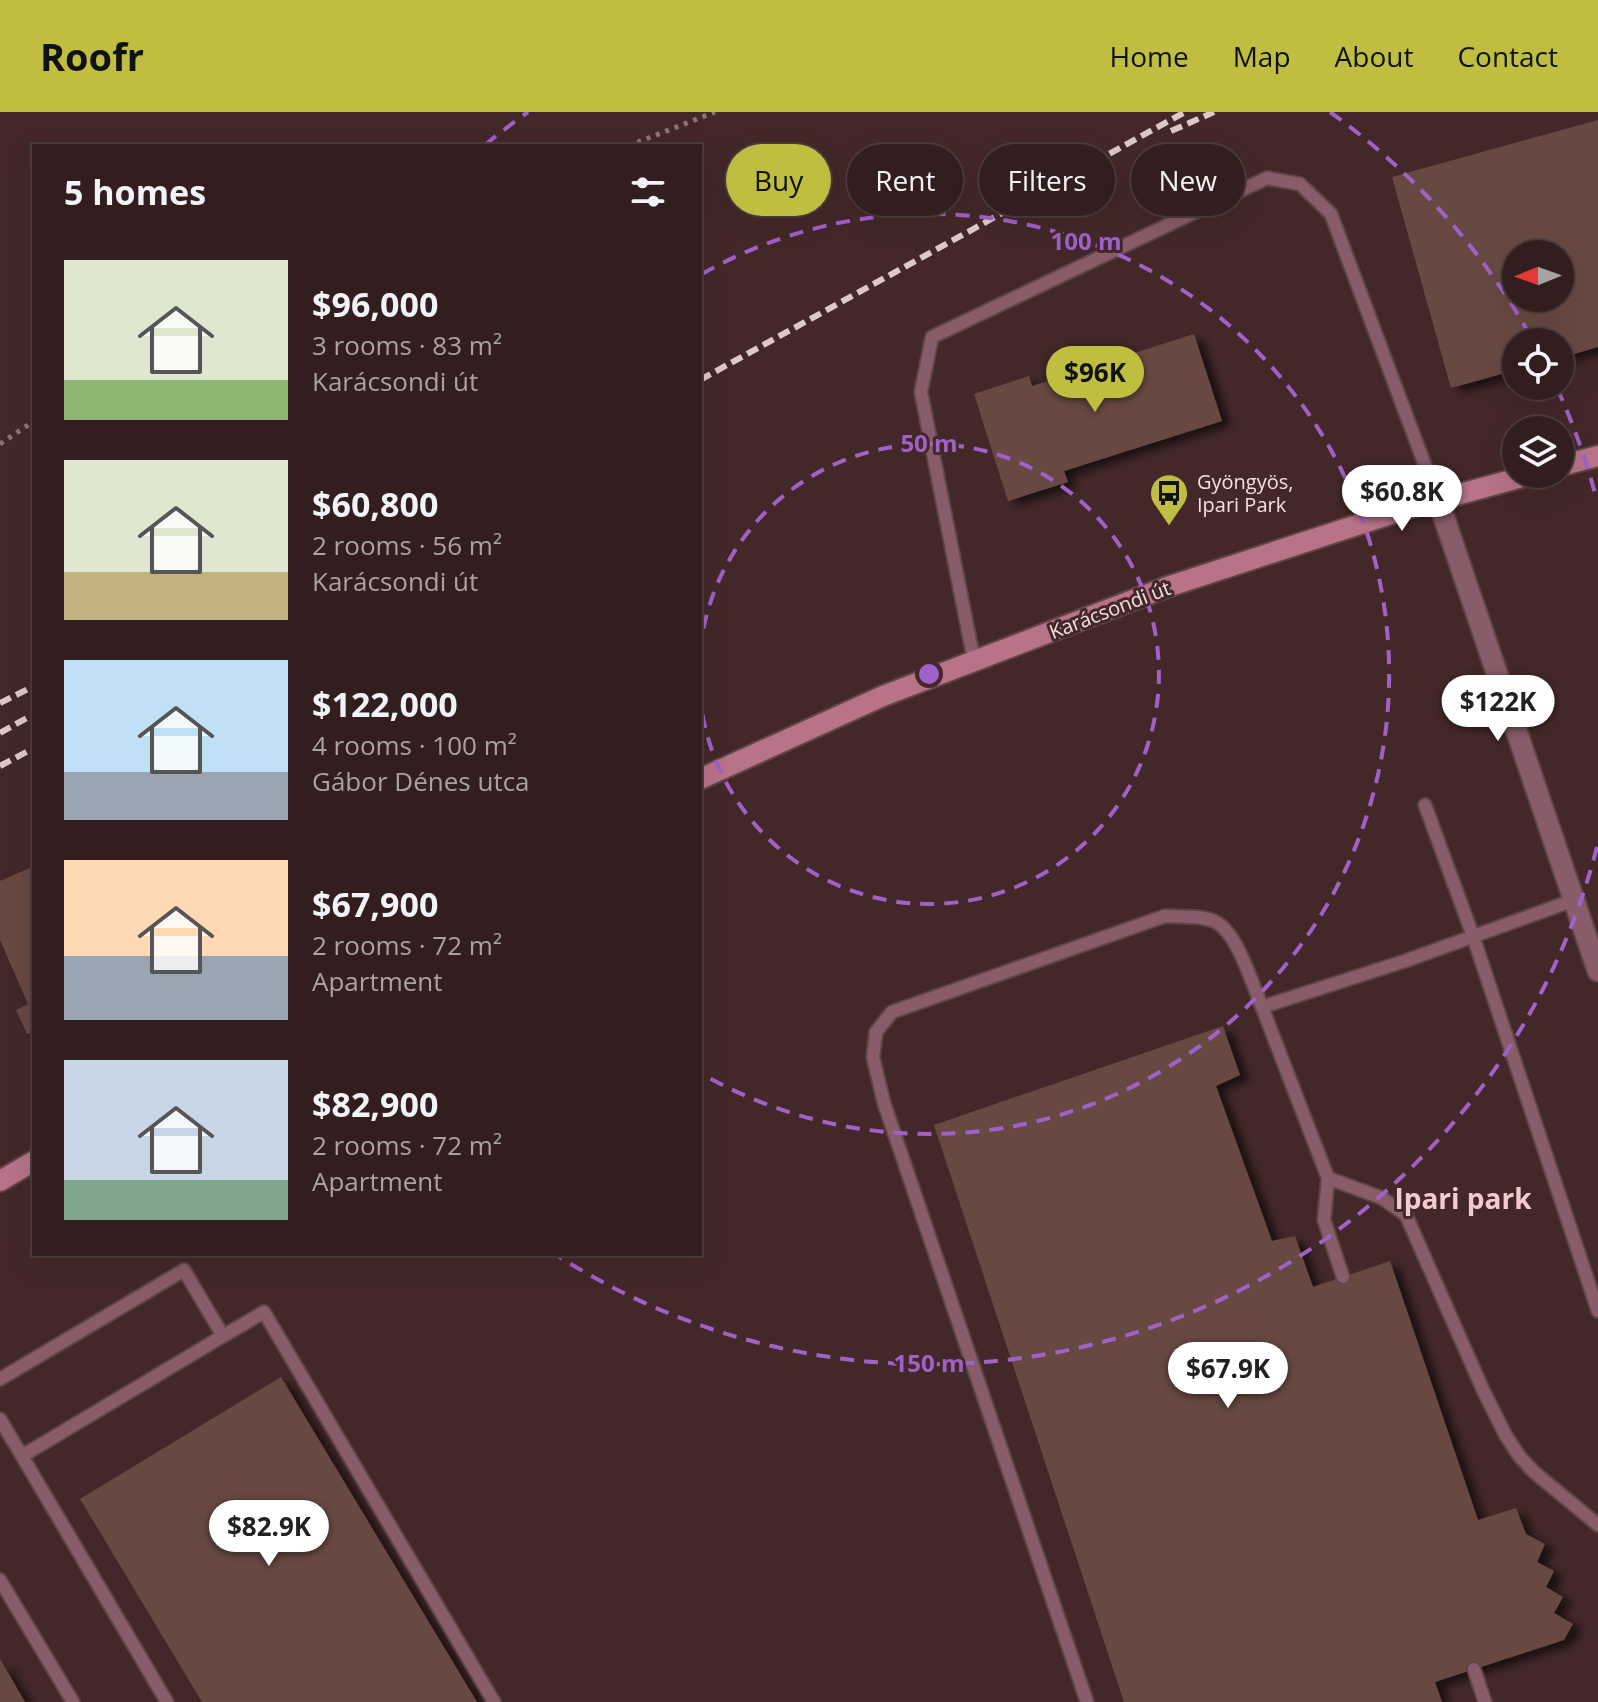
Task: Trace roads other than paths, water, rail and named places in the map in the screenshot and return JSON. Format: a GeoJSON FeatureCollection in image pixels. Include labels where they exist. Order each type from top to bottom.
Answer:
{"type":"FeatureCollection","features":[{"type":"Feature","properties":{"kind":"main road"},"geometry":{"type":"LineString","coordinates":[[1574,462],[1598,456]]}},
{"type":"Feature","properties":{"kind":"main road","name":"Karácsondi út"},"geometry":{"type":"LineString","coordinates":[[702,778],[883,696],[1167,587],[1502,482]]}},
{"type":"Feature","properties":{"kind":"main road"},"geometry":{"type":"LineString","coordinates":[[0,1181],[32,1162]]}},
{"type":"Feature","properties":{"kind":"street"},"geometry":{"type":"LineString","coordinates":[[1438,500],[1598,971]]}},
{"type":"Feature","properties":{"kind":"lane"},"geometry":{"type":"LineString","coordinates":[[974,661],[921,392],[932,337],[1267,178],[1300,184],[1331,214],[1438,500]]}},
{"type":"Feature","properties":{"kind":"lane"},"geometry":{"type":"LineString","coordinates":[[1425,805],[1473,936],[1598,1311]]}},
{"type":"Feature","properties":{"kind":"lane"},"geometry":{"type":"LineString","coordinates":[[1262,1007],[1574,900]]}},
{"type":"Feature","properties":{"kind":"lane"},"geometry":{"type":"LineString","coordinates":[[1087,1702],[884,1103],[873,1057],[876,1032],[892,1012],[1165,916],[1195,917],[1216,922],[1233,938],[1328,1178],[1324,1220],[1343,1277]]}},
{"type":"Feature","properties":{"kind":"lane"},"geometry":{"type":"LineString","coordinates":[[1328,1178],[1382,1198],[1406,1215],[1506,1436],[1534,1472],[1598,1525]]}},
{"type":"Feature","properties":{"kind":"lane"},"geometry":{"type":"LineString","coordinates":[[0,1379],[184,1270],[223,1336]]}},
{"type":"Feature","properties":{"kind":"lane"},"geometry":{"type":"LineString","coordinates":[[22,1456],[264,1312],[494,1702]]}},
{"type":"Feature","properties":{"kind":"lane"},"geometry":{"type":"LineString","coordinates":[[0,1419],[167,1702]]}},
{"type":"Feature","properties":{"kind":"lane"},"geometry":{"type":"LineString","coordinates":[[0,1580],[73,1702]]}},
{"type":"Feature","properties":{"kind":"lane"},"geometry":{"type":"LineString","coordinates":[[1474,1669],[1485,1702]]}},
{"type":"Feature","properties":{"kind":"railway"},"geometry":{"type":"LineString","coordinates":[[702,379],[1185,112]]}},
{"type":"Feature","properties":{"kind":"railway"},"geometry":{"type":"LineString","coordinates":[[1171,131],[1214,112]]}},
{"type":"Feature","properties":{"kind":"railway"},"geometry":{"type":"LineString","coordinates":[[0,703],[32,687]]}},
{"type":"Feature","properties":{"kind":"railway"},"geometry":{"type":"LineString","coordinates":[[0,733],[32,715]]}},
{"type":"Feature","properties":{"kind":"railway"},"geometry":{"type":"LineString","coordinates":[[0,766],[32,749]]}},
{"type":"Feature","properties":{"kind":"place","name":"Gyöngyös, Ipari Park"},"geometry":{"type":"Point","coordinates":[1169,527]}},
{"type":"Feature","properties":{"kind":"district","name":"Ipari park"},"geometry":{"type":"Point","coordinates":[1463,1199]}}]}
